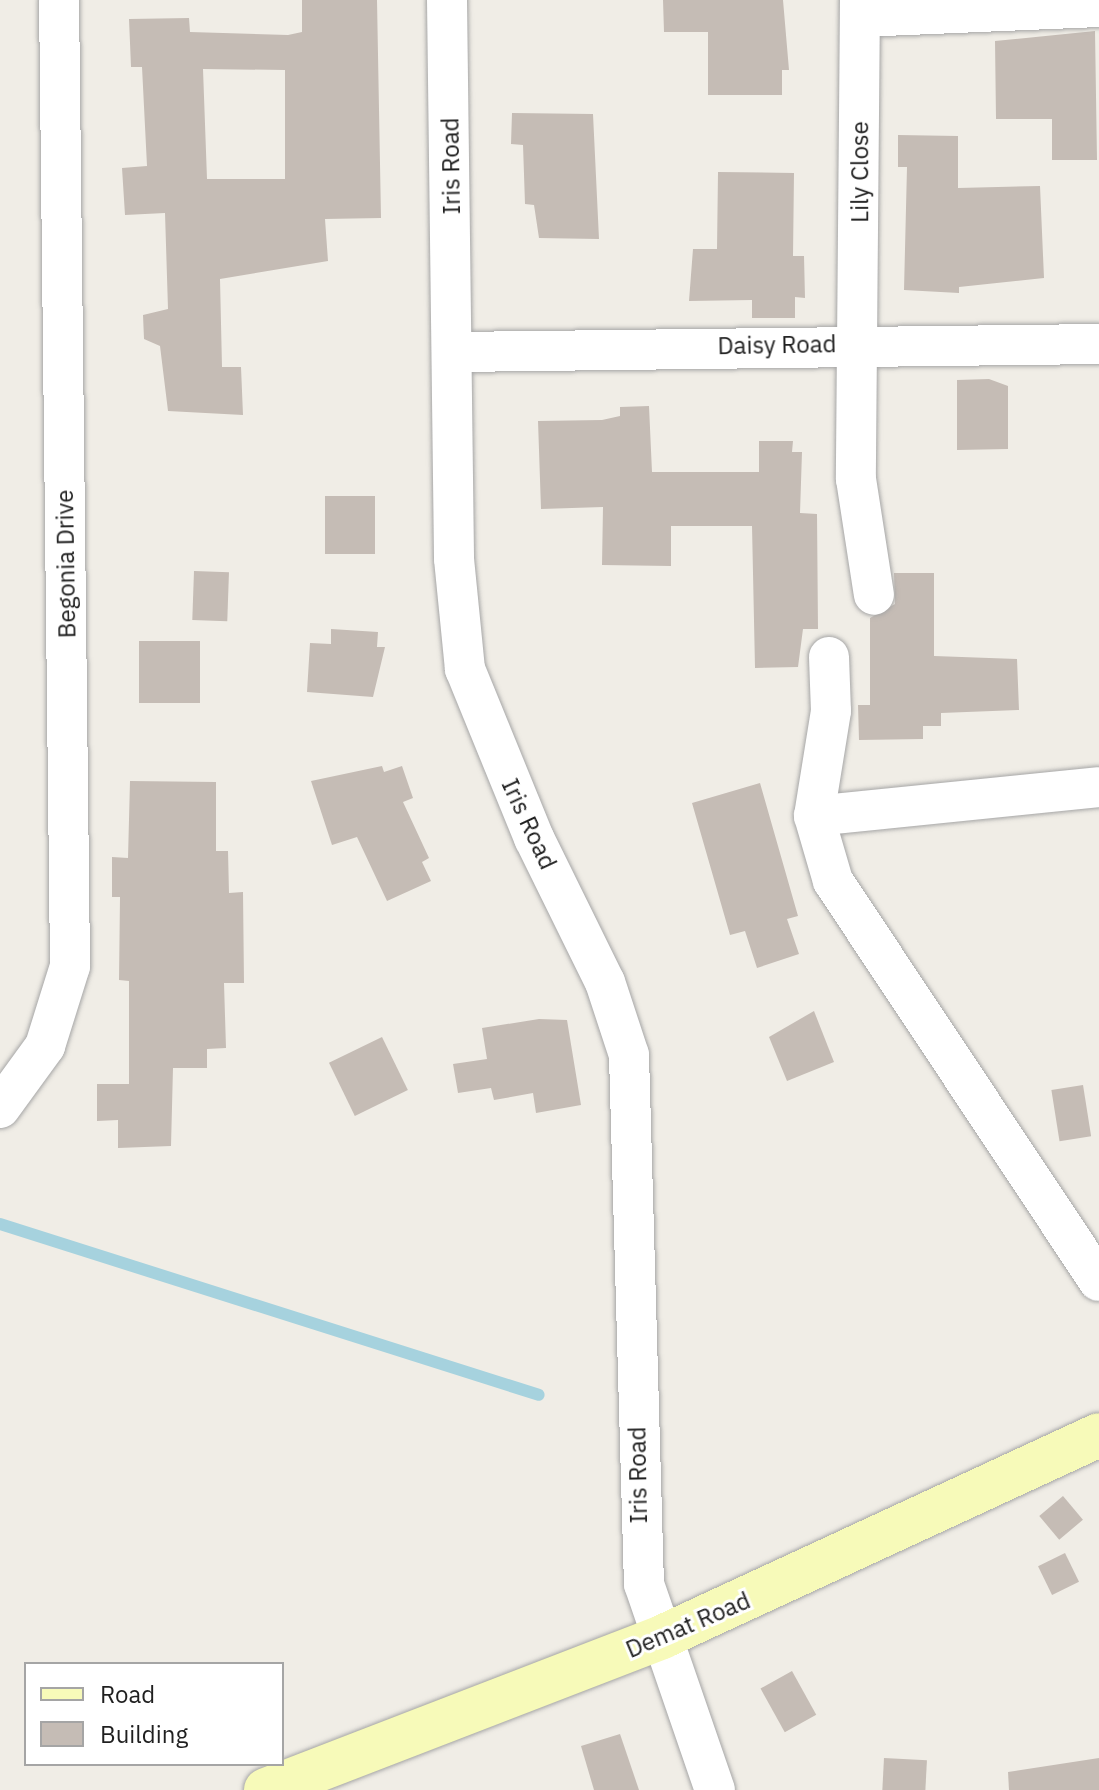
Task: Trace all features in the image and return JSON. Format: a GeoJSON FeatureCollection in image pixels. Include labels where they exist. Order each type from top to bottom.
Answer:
{"type":"FeatureCollection","features":[{"type":"Feature","properties":{"kind":"street","name":"Begonia Drive"},"geometry":{"type":"LineString","coordinates":[[0,1108],[46,1044],[70,966],[59,0]]}},
{"type":"Feature","properties":{"kind":"street","name":"Iris Road"},"geometry":{"type":"LineString","coordinates":[[447,0],[455,352],[454,559],[465,669],[527,823],[605,982],[629,1055],[639,1533],[644,1584],[715,1790]]}},
{"type":"Feature","properties":{"kind":"street"},"geometry":{"type":"LineString","coordinates":[[860,8],[1099,7]]}},
{"type":"Feature","properties":{"kind":"street","name":"Lily Close"},"geometry":{"type":"LineString","coordinates":[[860,8],[861,343],[856,479],[874,595]]}},
{"type":"Feature","properties":{"kind":"street","name":"Daisy Road"},"geometry":{"type":"LineString","coordinates":[[455,352],[861,343],[1099,344]]}},
{"type":"Feature","properties":{"kind":"street"},"geometry":{"type":"LineString","coordinates":[[829,657],[831,711],[814,816],[847,910],[1099,1281]]}},
{"type":"Feature","properties":{"kind":"street"},"geometry":{"type":"LineString","coordinates":[[814,816],[1099,787]]}},
{"type":"Feature","properties":{"kind":"street","name":"Demat Road"},"geometry":{"type":"LineString","coordinates":[[266,1790],[662,1637],[1099,1435]]}},
{"type":"Feature","properties":{"kind":"building"},"geometry":{"type":"Polygon","coordinates":[[[302,0],[377,0],[381,218],[325,219],[328,261],[220,279],[222,367],[241,367],[243,415],[168,411],[160,346],[144,339],[143,315],[168,309],[165,213],[125,215],[122,168],[147,166],[142,67],[131,67],[129,19],[189,18],[190,32],[288,35],[302,32],[302,0]],[[203,69],[207,179],[285,179],[285,70],[203,69]]]}},
{"type":"Feature","properties":{"kind":"building"},"geometry":{"type":"Polygon","coordinates":[[[663,0],[783,0],[789,70],[782,70],[782,95],[708,95],[708,32],[664,32],[663,0]]]}},
{"type":"Feature","properties":{"kind":"building"},"geometry":{"type":"Polygon","coordinates":[[[1095,31],[1097,160],[1052,160],[1052,119],[996,119],[995,41],[1095,31]]]}},
{"type":"Feature","properties":{"kind":"building"},"geometry":{"type":"Polygon","coordinates":[[[512,113],[593,114],[599,239],[539,238],[534,205],[525,204],[523,145],[511,144],[512,113]]]}},
{"type":"Feature","properties":{"kind":"building"},"geometry":{"type":"Polygon","coordinates":[[[898,135],[958,136],[958,188],[1040,186],[1044,278],[959,287],[959,293],[904,290],[907,167],[898,167],[898,135]]]}},
{"type":"Feature","properties":{"kind":"building"},"geometry":{"type":"Polygon","coordinates":[[[718,172],[794,173],[793,256],[804,256],[805,298],[795,297],[795,318],[752,318],[752,300],[689,301],[693,249],[717,249],[718,172]]]}},
{"type":"Feature","properties":{"kind":"building"},"geometry":{"type":"Polygon","coordinates":[[[989,379],[1008,386],[1008,449],[957,450],[957,380],[989,379]]]}},
{"type":"Feature","properties":{"kind":"building"},"geometry":{"type":"Polygon","coordinates":[[[649,406],[652,472],[759,472],[759,441],[793,441],[792,452],[802,452],[800,513],[817,514],[818,629],[803,629],[798,667],[755,668],[752,526],[671,526],[671,566],[602,565],[603,507],[541,509],[538,421],[602,420],[620,416],[620,407],[649,406]]]}},
{"type":"Feature","properties":{"kind":"building"},"geometry":{"type":"Polygon","coordinates":[[[325,496],[375,496],[375,554],[325,554],[325,496]]]}},
{"type":"Feature","properties":{"kind":"building"},"geometry":{"type":"Polygon","coordinates":[[[194,571],[229,572],[227,621],[192,620],[194,571]]]}},
{"type":"Feature","properties":{"kind":"building"},"geometry":{"type":"Polygon","coordinates":[[[894,573],[934,573],[934,656],[1017,659],[1019,710],[941,713],[941,726],[923,726],[923,739],[859,740],[858,705],[870,705],[870,618],[895,604],[894,573]]]}},
{"type":"Feature","properties":{"kind":"building"},"geometry":{"type":"Polygon","coordinates":[[[331,629],[378,632],[377,647],[385,647],[373,697],[307,692],[310,643],[331,644],[331,629]]]}},
{"type":"Feature","properties":{"kind":"building"},"geometry":{"type":"Polygon","coordinates":[[[139,641],[200,641],[200,703],[139,703],[139,641]]]}},
{"type":"Feature","properties":{"kind":"building"},"geometry":{"type":"Polygon","coordinates":[[[382,766],[384,772],[402,766],[413,798],[403,802],[429,858],[422,862],[431,881],[387,901],[357,837],[332,845],[311,781],[382,766]]]}},
{"type":"Feature","properties":{"kind":"building"},"geometry":{"type":"Polygon","coordinates":[[[130,781],[216,782],[216,851],[228,851],[229,893],[243,892],[244,983],[224,983],[226,1048],[207,1049],[207,1068],[173,1068],[171,1146],[118,1148],[118,1120],[97,1121],[97,1084],[129,1084],[129,981],[119,980],[120,897],[112,897],[112,857],[128,858],[130,781]]]}},
{"type":"Feature","properties":{"kind":"building"},"geometry":{"type":"Polygon","coordinates":[[[760,783],[798,916],[787,919],[799,954],[757,968],[745,931],[730,935],[692,803],[760,783]]]}},
{"type":"Feature","properties":{"kind":"building"},"geometry":{"type":"Polygon","coordinates":[[[814,1011],[834,1062],[787,1081],[769,1037],[814,1011]]]}},
{"type":"Feature","properties":{"kind":"building"},"geometry":{"type":"Polygon","coordinates":[[[539,1019],[567,1020],[581,1105],[536,1113],[533,1093],[494,1100],[491,1088],[458,1093],[453,1064],[487,1059],[482,1028],[539,1019]]]}},
{"type":"Feature","properties":{"kind":"building"},"geometry":{"type":"Polygon","coordinates":[[[382,1037],[408,1090],[355,1116],[329,1063],[382,1037]]]}},
{"type":"Feature","properties":{"kind":"building"},"geometry":{"type":"Polygon","coordinates":[[[1083,1085],[1091,1136],[1060,1141],[1051,1090],[1083,1085]]]}},
{"type":"Feature","properties":{"kind":"building"},"geometry":{"type":"Polygon","coordinates":[[[1063,1496],[1083,1520],[1059,1540],[1039,1516],[1063,1496]]]}},
{"type":"Feature","properties":{"kind":"building"},"geometry":{"type":"Polygon","coordinates":[[[1065,1553],[1079,1582],[1052,1595],[1038,1566],[1065,1553]]]}},
{"type":"Feature","properties":{"kind":"building"},"geometry":{"type":"Polygon","coordinates":[[[792,1671],[816,1715],[785,1732],[761,1688],[792,1671]]]}},
{"type":"Feature","properties":{"kind":"building"},"geometry":{"type":"Polygon","coordinates":[[[620,1734],[639,1790],[594,1790],[581,1746],[620,1734]]]}},
{"type":"Feature","properties":{"kind":"building"},"geometry":{"type":"Polygon","coordinates":[[[884,1758],[927,1760],[925,1790],[882,1790],[884,1758]]]}},
{"type":"Feature","properties":{"kind":"building"},"geometry":{"type":"Polygon","coordinates":[[[1099,1758],[1099,1790],[1009,1790],[1008,1772],[1099,1758]]]}},
{"type":"Feature","properties":{"kind":"waterway"},"geometry":{"type":"LineString","coordinates":[[0,1224],[539,1395]]}}]}
